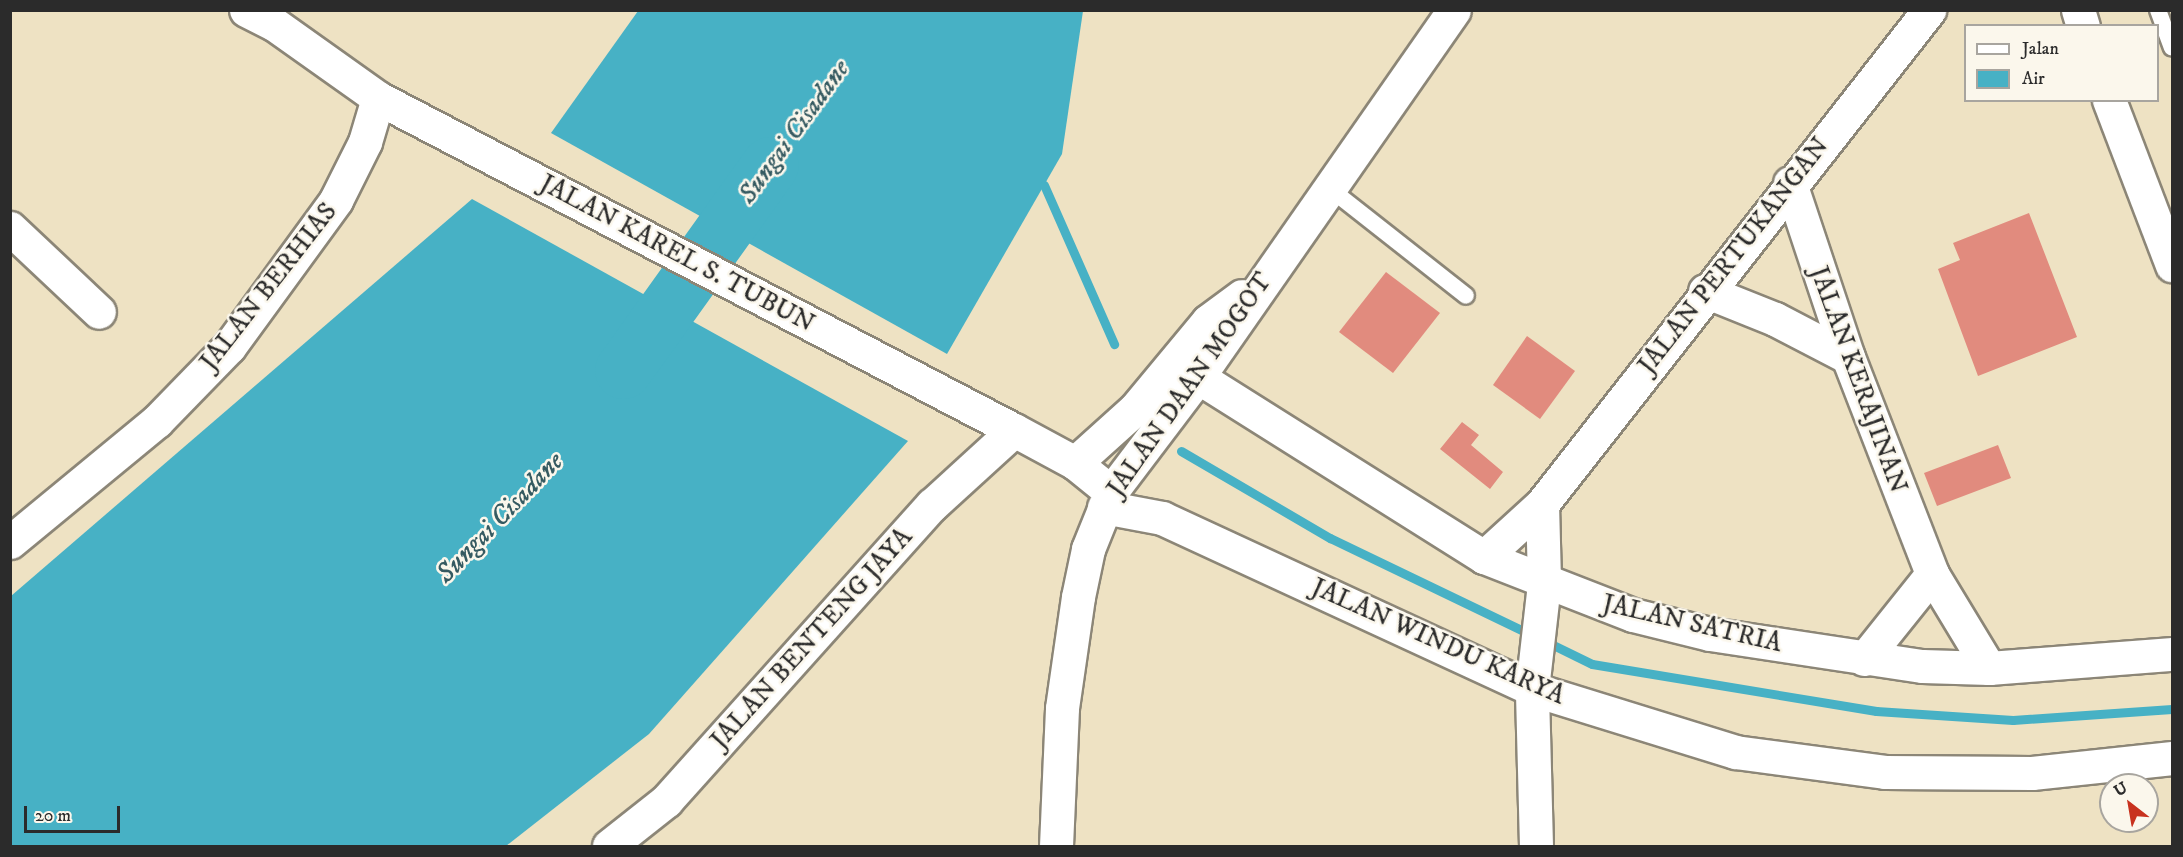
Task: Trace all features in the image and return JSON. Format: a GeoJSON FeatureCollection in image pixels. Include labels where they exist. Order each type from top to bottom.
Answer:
{"type":"FeatureCollection","features":[{"type":"Feature","properties":{"kind":"main road","name":"JALAN KAREL S. TUBUN"},"geometry":{"type":"LineString","coordinates":[[246,10],[274,24],[378,98],[1075,463],[1108,500]]}},
{"type":"Feature","properties":{"kind":"main road","name":"JALAN DAAN MOGOT"},"geometry":{"type":"LineString","coordinates":[[1056,846],[1062,708],[1078,597],[1088,549],[1108,500],[1198,377],[1454,10]]}},
{"type":"Feature","properties":{"kind":"main road","name":"JALAN PERTUKANGAN"},"geometry":{"type":"LineString","coordinates":[[1484,557],[1542,504],[1705,291],[1929,10]]}},
{"type":"Feature","properties":{"kind":"main road","name":"JALAN BERHIAS"},"geometry":{"type":"LineString","coordinates":[[10,542],[157,421],[229,347],[341,192],[365,142],[378,98]]}},
{"type":"Feature","properties":{"kind":"main road"},"geometry":{"type":"LineString","coordinates":[[2110,102],[2172,265]]}},
{"type":"Feature","properties":{"kind":"main road","name":"JALAN KERAJINAN"},"geometry":{"type":"LineString","coordinates":[[1790,183],[1848,357],[1932,574],[1989,668]]}},
{"type":"Feature","properties":{"kind":"main road"},"geometry":{"type":"LineString","coordinates":[[10,228],[99,312]]}},
{"type":"Feature","properties":{"kind":"main road"},"geometry":{"type":"LineString","coordinates":[[1075,463],[1135,409],[1208,321],[1262,284]]}},
{"type":"Feature","properties":{"kind":"main road"},"geometry":{"type":"LineString","coordinates":[[1705,291],[1775,319],[1848,357]]}},
{"type":"Feature","properties":{"kind":"main road","name":"JALAN SATRIA"},"geometry":{"type":"LineString","coordinates":[[1198,377],[1484,557],[1543,587],[1633,615],[1677,626],[1864,659],[1989,668],[2172,654]]}},
{"type":"Feature","properties":{"kind":"main road","name":"JALAN BENTENG JAYA"},"geometry":{"type":"LineString","coordinates":[[609,846],[666,801],[932,505],[1014,430]]}},
{"type":"Feature","properties":{"kind":"main road","name":"JALAN WINDU KARYA"},"geometry":{"type":"LineString","coordinates":[[1108,500],[1162,518],[1533,683],[1735,752],[1885,772],[2032,773],[2172,758]]}},
{"type":"Feature","properties":{"kind":"main road"},"geometry":{"type":"LineString","coordinates":[[1536,846],[1533,683],[1543,587],[1542,504]]}},
{"type":"Feature","properties":{"kind":"main road"},"geometry":{"type":"LineString","coordinates":[[1864,659],[1932,574]]}},
{"type":"Feature","properties":{"kind":"lane"},"geometry":{"type":"LineString","coordinates":[[2158,10],[2172,48]]}},
{"type":"Feature","properties":{"kind":"lane"},"geometry":{"type":"LineString","coordinates":[[1329,188],[1466,296]]}},
{"type":"Feature","properties":{"kind":"water"},"geometry":{"type":"Polygon","coordinates":[[[638,11],[1083,11],[1062,154],[947,354],[551,133],[638,11]]]}},
{"type":"Feature","properties":{"kind":"water"},"geometry":{"type":"Polygon","coordinates":[[[472,199],[908,441],[649,734],[506,846],[11,846],[11,596],[472,199]]]}},
{"type":"Feature","properties":{"kind":"building"},"geometry":{"type":"Polygon","coordinates":[[[2029,213],[2077,337],[1978,376],[1938,269],[1960,260],[1953,243],[2029,213]]]}},
{"type":"Feature","properties":{"kind":"building"},"geometry":{"type":"Polygon","coordinates":[[[1386,272],[1440,313],[1393,373],[1339,332],[1386,272]]]}},
{"type":"Feature","properties":{"kind":"building"},"geometry":{"type":"Polygon","coordinates":[[[1527,336],[1575,371],[1540,419],[1493,385],[1527,336]]]}},
{"type":"Feature","properties":{"kind":"building"},"geometry":{"type":"Polygon","coordinates":[[[1462,422],[1479,435],[1471,445],[1503,472],[1490,489],[1440,449],[1462,422]]]}},
{"type":"Feature","properties":{"kind":"building"},"geometry":{"type":"Polygon","coordinates":[[[1998,445],[2011,478],[1937,506],[1924,473],[1998,445]]]}},
{"type":"Feature","properties":{"kind":"waterway","name":"Sungai Cisadane"},"geometry":{"type":"LineString","coordinates":[[623,370],[770,165]]}},
{"type":"Feature","properties":{"kind":"waterway"},"geometry":{"type":"LineString","coordinates":[[1044,185],[1114,344]]}},
{"type":"Feature","properties":{"kind":"waterway"},"geometry":{"type":"LineString","coordinates":[[1181,451],[1330,538],[1532,635]]}},
{"type":"Feature","properties":{"kind":"waterway"},"geometry":{"type":"LineString","coordinates":[[1545,641],[1592,664],[1876,711],[2013,720],[2172,709]]}}]}
